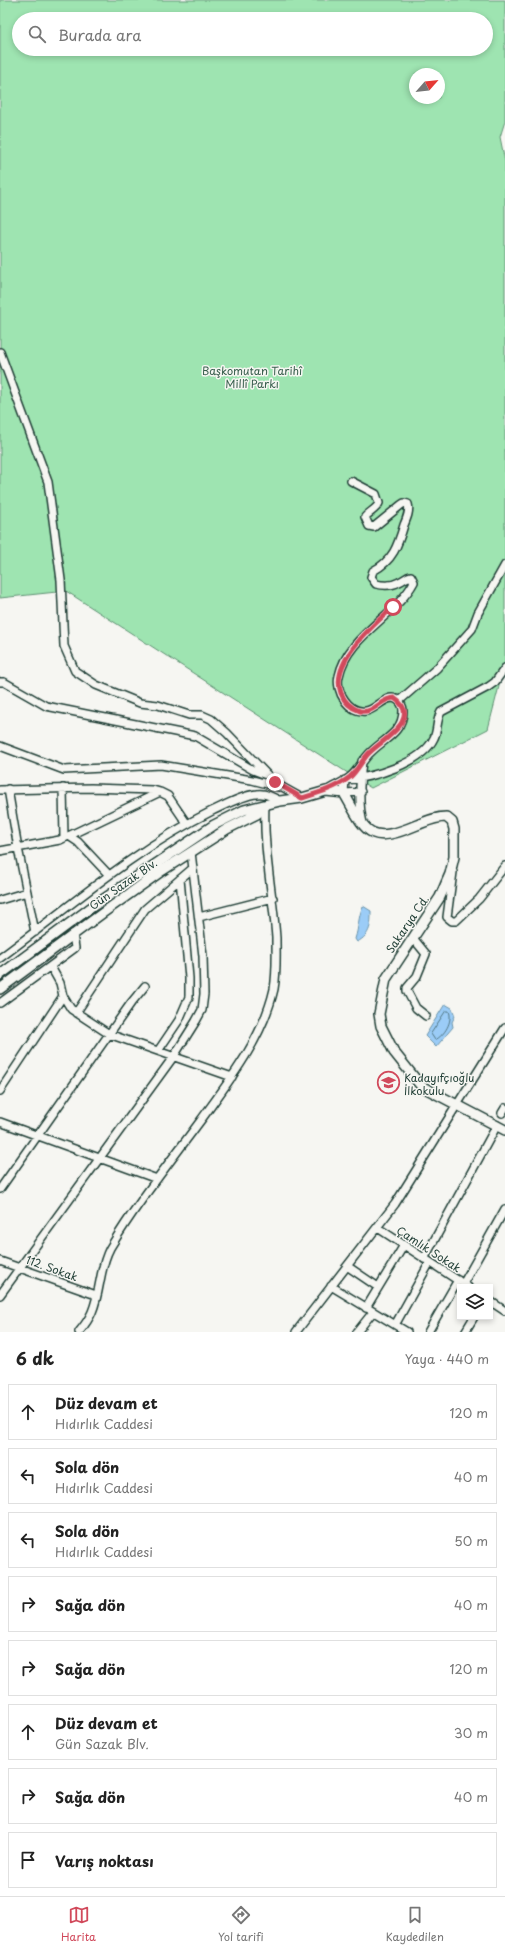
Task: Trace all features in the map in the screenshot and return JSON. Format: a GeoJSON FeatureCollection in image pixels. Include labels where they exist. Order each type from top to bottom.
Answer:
{"type":"FeatureCollection","features":[{"type":"Feature","properties":{"kind":"main road"},"geometry":{"type":"LineString","coordinates":[[326,791],[344,793]]}},
{"type":"Feature","properties":{"kind":"main road","name":"Gün Sazak Blv."},"geometry":{"type":"LineString","coordinates":[[0,975],[89,909],[208,829],[244,810],[280,801],[302,798],[326,791]]}},
{"type":"Feature","properties":{"kind":"main road","name":"Sakarya Cd."},"geometry":{"type":"LineString","coordinates":[[344,793],[358,819],[376,836],[395,834],[428,820],[446,817],[452,822],[454,830],[454,857],[450,874],[444,890],[386,979],[380,1014],[381,1026],[394,1052],[421,1086],[501,1128]]}},
{"type":"Feature","properties":{"kind":"main road","name":"Gün Sazak Blv."},"geometry":{"type":"LineString","coordinates":[[0,989],[73,934],[190,852],[227,829],[257,814],[265,805]]}},
{"type":"Feature","properties":{"kind":"street"},"geometry":{"type":"LineString","coordinates":[[0,352],[48,482],[62,580],[64,646],[75,671],[96,685],[140,703],[158,705],[189,715],[202,715],[210,719],[227,733],[266,775],[283,788],[302,798]]}},
{"type":"Feature","properties":{"kind":"street"},"geometry":{"type":"LineString","coordinates":[[326,791],[350,777],[362,762],[400,727],[403,718],[403,709],[399,702],[394,698],[390,698],[374,708],[366,711],[360,710],[347,703],[342,698],[338,677],[347,656],[377,622],[408,593],[414,582],[411,576],[395,584],[380,585],[373,582],[371,578],[373,571],[383,566],[395,552],[408,514],[408,504],[404,503],[379,525],[374,527],[369,526],[365,517],[378,507],[379,503],[376,494],[351,481]]}},
{"type":"Feature","properties":{"kind":"street"},"geometry":{"type":"LineString","coordinates":[[399,702],[437,668],[472,629],[478,613],[505,565]]}},
{"type":"Feature","properties":{"kind":"street"},"geometry":{"type":"LineString","coordinates":[[345,780],[360,779],[415,759],[435,738],[438,718],[441,712],[488,687],[495,682],[505,668]]}},
{"type":"Feature","properties":{"kind":"street"},"geometry":{"type":"LineString","coordinates":[[0,682],[4,682],[46,706],[107,719],[173,730],[195,736],[253,770],[266,775]]}},
{"type":"Feature","properties":{"kind":"street"},"geometry":{"type":"LineString","coordinates":[[0,746],[64,770],[161,765],[252,780],[283,788]]}},
{"type":"Feature","properties":{"kind":"street"},"geometry":{"type":"LineString","coordinates":[[362,762],[360,779],[361,816],[364,826]]}},
{"type":"Feature","properties":{"kind":"street"},"geometry":{"type":"LineString","coordinates":[[345,780],[344,793],[361,792]]}},
{"type":"Feature","properties":{"kind":"street"},"geometry":{"type":"LineString","coordinates":[[63,788],[66,837]]}},
{"type":"Feature","properties":{"kind":"street"},"geometry":{"type":"LineString","coordinates":[[35,932],[18,848],[4,790],[63,788],[153,790],[168,796],[187,824]]}},
{"type":"Feature","properties":{"kind":"street"},"geometry":{"type":"LineString","coordinates":[[0,850],[18,848],[66,837],[160,792]]}},
{"type":"Feature","properties":{"kind":"street"},"geometry":{"type":"LineString","coordinates":[[0,958],[109,875],[187,824],[224,805],[256,794],[271,796],[280,801]]}},
{"type":"Feature","properties":{"kind":"street"},"geometry":{"type":"LineString","coordinates":[[79,1332],[92,1311],[100,1273],[109,1250],[157,1179],[232,1077],[255,1038],[265,1016],[274,990],[277,968],[273,898],[264,822],[265,805]]}},
{"type":"Feature","properties":{"kind":"street"},"geometry":{"type":"LineString","coordinates":[[66,837],[78,842],[109,875]]}},
{"type":"Feature","properties":{"kind":"street"},"geometry":{"type":"LineString","coordinates":[[0,1295],[174,1056],[202,1010],[204,994],[203,956],[190,852]]}},
{"type":"Feature","properties":{"kind":"street"},"geometry":{"type":"LineString","coordinates":[[454,857],[450,900],[447,911],[447,917],[452,921],[463,915],[480,900],[505,866]]}},
{"type":"Feature","properties":{"kind":"street"},"geometry":{"type":"LineString","coordinates":[[76,1013],[145,910],[193,868]]}},
{"type":"Feature","properties":{"kind":"street"},"geometry":{"type":"LineString","coordinates":[[158,1051],[179,1020],[189,997],[189,978],[180,879]]}},
{"type":"Feature","properties":{"kind":"street"},"geometry":{"type":"LineString","coordinates":[[0,900],[27,892]]}},
{"type":"Feature","properties":{"kind":"street"},"geometry":{"type":"LineString","coordinates":[[199,917],[273,898]]}},
{"type":"Feature","properties":{"kind":"street"},"geometry":{"type":"LineString","coordinates":[[0,1004],[75,948],[73,934]]}},
{"type":"Feature","properties":{"kind":"street"},"geometry":{"type":"LineString","coordinates":[[413,938],[426,954],[417,976],[407,988],[407,991],[416,1008],[426,1016]]}},
{"type":"Feature","properties":{"kind":"street"},"geometry":{"type":"LineString","coordinates":[[51,967],[60,983],[63,996],[70,1009],[109,1034],[232,1077]]}},
{"type":"Feature","properties":{"kind":"street"},"geometry":{"type":"LineString","coordinates":[[0,1189],[109,1034],[145,986]]}},
{"type":"Feature","properties":{"kind":"street"},"geometry":{"type":"LineString","coordinates":[[0,1091],[63,996]]}},
{"type":"Feature","properties":{"kind":"street"},"geometry":{"type":"LineString","coordinates":[[296,1332],[378,1228],[425,1160],[505,1028]]}},
{"type":"Feature","properties":{"kind":"street"},"geometry":{"type":"LineString","coordinates":[[0,1122],[101,1157],[157,1179]]}},
{"type":"Feature","properties":{"kind":"street"},"geometry":{"type":"LineString","coordinates":[[396,1325],[427,1260],[501,1128]]}},
{"type":"Feature","properties":{"kind":"street"},"geometry":{"type":"LineString","coordinates":[[463,1284],[505,1209]]}},
{"type":"Feature","properties":{"kind":"street","name":"Çamlık Sokak"},"geometry":{"type":"LineString","coordinates":[[378,1228],[463,1284]]}},
{"type":"Feature","properties":{"kind":"street"},"geometry":{"type":"LineString","coordinates":[[366,1308],[404,1245]]}},
{"type":"Feature","properties":{"kind":"street","name":"112. Sokak"},"geometry":{"type":"LineString","coordinates":[[0,1261],[96,1295]]}},
{"type":"Feature","properties":{"kind":"street"},"geometry":{"type":"LineString","coordinates":[[347,1266],[378,1287]]}},
{"type":"Feature","properties":{"kind":"street"},"geometry":{"type":"LineString","coordinates":[[331,1286],[407,1332]]}},
{"type":"Feature","properties":{"kind":"street"},"geometry":{"type":"LineString","coordinates":[[428,1332],[457,1292]]}},
{"type":"Feature","properties":{"kind":"street"},"geometry":{"type":"LineString","coordinates":[[493,1303],[505,1311]]}},
{"type":"Feature","properties":{"kind":"street"},"geometry":{"type":"LineString","coordinates":[[356,1332],[373,1312]]}},
{"type":"Feature","properties":{"kind":"street"},"geometry":{"type":"LineString","coordinates":[[465,1332],[472,1320]]}},
{"type":"Feature","properties":{"kind":"green space","name":"Başkomutan Tarihî Millî Parkı"},"geometry":{"type":"Polygon","coordinates":[[[0,0],[505,0],[505,121],[500,137],[505,162],[505,663],[488,729],[371,788],[66,591],[0,598],[0,0]]]}},
{"type":"Feature","properties":{"kind":"water"},"geometry":{"type":"Polygon","coordinates":[[[363,906],[371,911],[370,925],[368,933],[357,942],[355,939],[363,906]]]}},
{"type":"Feature","properties":{"kind":"water"},"geometry":{"type":"Polygon","coordinates":[[[445,1004],[452,1008],[455,1016],[452,1022],[453,1027],[436,1047],[425,1036],[445,1004]]]}},
{"type":"Feature","properties":{"kind":"place","name":"Kadayıfçıoğlu İlkokulu"},"geometry":{"type":"Point","coordinates":[389,1083]}},
{"type":"Feature","properties":{"kind":"route"},"geometry":{"type":"LineString","coordinates":[[275,782],[302,798],[326,791],[350,777],[370,752],[400,727],[403,718],[403,709],[399,702],[394,698],[390,698],[366,711],[351,707],[342,698],[338,677],[341,666],[347,656],[363,636],[393,607]]}}]}
